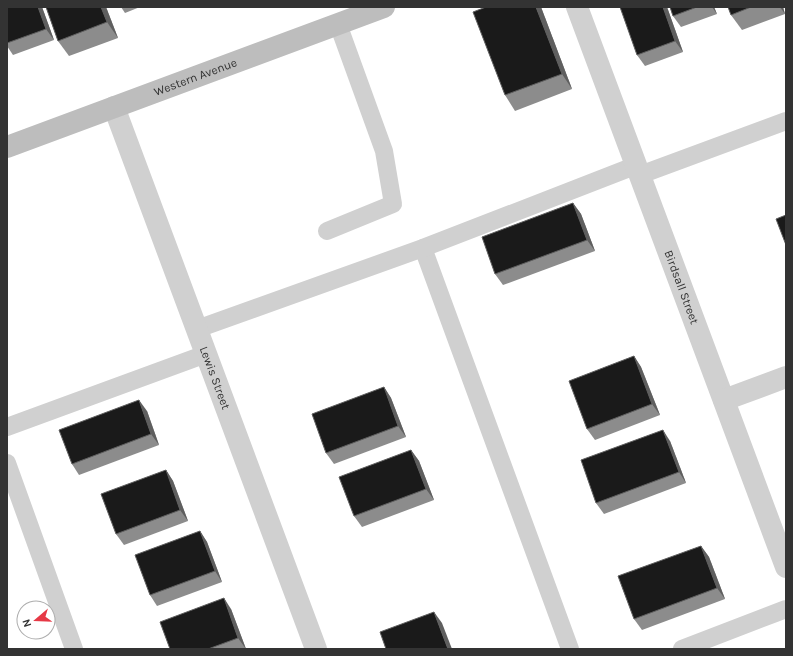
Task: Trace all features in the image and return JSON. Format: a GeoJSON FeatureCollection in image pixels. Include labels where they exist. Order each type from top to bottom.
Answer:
{"type":"FeatureCollection","features":[{"type":"Feature","properties":{"kind":"main road","name":"Western Avenue"},"geometry":{"type":"LineString","coordinates":[[7,147],[384,7]]}},
{"type":"Feature","properties":{"kind":"street","name":"Birdsall Street"},"geometry":{"type":"LineString","coordinates":[[577,7],[786,567]]}},
{"type":"Feature","properties":{"kind":"street","name":"Lewis Street"},"geometry":{"type":"LineString","coordinates":[[114,107],[316,649]]}},
{"type":"Feature","properties":{"kind":"street"},"geometry":{"type":"LineString","coordinates":[[724,400],[786,377]]}},
{"type":"Feature","properties":{"kind":"lane"},"geometry":{"type":"LineString","coordinates":[[327,231],[393,204],[384,151],[338,24]]}},
{"type":"Feature","properties":{"kind":"lane"},"geometry":{"type":"LineString","coordinates":[[197,329],[638,170],[786,121]]}},
{"type":"Feature","properties":{"kind":"lane"},"geometry":{"type":"LineString","coordinates":[[423,248],[570,649]]}},
{"type":"Feature","properties":{"kind":"lane"},"geometry":{"type":"LineString","coordinates":[[7,427],[206,354]]}},
{"type":"Feature","properties":{"kind":"lane"},"geometry":{"type":"LineString","coordinates":[[7,463],[74,649]]}},
{"type":"Feature","properties":{"kind":"lane"},"geometry":{"type":"LineString","coordinates":[[682,649],[786,609]]}},
{"type":"Feature","properties":{"kind":"building"},"geometry":{"type":"Polygon","coordinates":[[[7,7],[38,7],[46,29],[7,43],[7,7]]]}},
{"type":"Feature","properties":{"kind":"building"},"geometry":{"type":"Polygon","coordinates":[[[46,7],[101,7],[107,22],[58,41],[46,7]]]}},
{"type":"Feature","properties":{"kind":"building"},"geometry":{"type":"Polygon","coordinates":[[[486,7],[536,7],[562,74],[505,95],[473,12],[486,7]]]}},
{"type":"Feature","properties":{"kind":"building"},"geometry":{"type":"Polygon","coordinates":[[[620,7],[663,7],[675,41],[637,55],[620,7]]]}},
{"type":"Feature","properties":{"kind":"building"},"geometry":{"type":"Polygon","coordinates":[[[670,7],[697,7],[673,16],[670,7]]]}},
{"type":"Feature","properties":{"kind":"building"},"geometry":{"type":"Polygon","coordinates":[[[728,7],[751,7],[731,15],[728,7]]]}},
{"type":"Feature","properties":{"kind":"building"},"geometry":{"type":"Polygon","coordinates":[[[573,203],[587,240],[495,274],[482,237],[573,203]]]}},
{"type":"Feature","properties":{"kind":"building"},"geometry":{"type":"Polygon","coordinates":[[[786,215],[786,245],[776,219],[786,215]]]}},
{"type":"Feature","properties":{"kind":"building"},"geometry":{"type":"Polygon","coordinates":[[[634,356],[652,404],[587,429],[569,381],[634,356]]]}},
{"type":"Feature","properties":{"kind":"building"},"geometry":{"type":"Polygon","coordinates":[[[384,387],[398,426],[326,453],[312,414],[384,387]]]}},
{"type":"Feature","properties":{"kind":"building"},"geometry":{"type":"Polygon","coordinates":[[[139,400],[151,434],[72,464],[59,430],[139,400]]]}},
{"type":"Feature","properties":{"kind":"building"},"geometry":{"type":"Polygon","coordinates":[[[663,430],[679,472],[596,503],[581,460],[663,430]]]}},
{"type":"Feature","properties":{"kind":"building"},"geometry":{"type":"Polygon","coordinates":[[[411,450],[426,489],[354,516],[339,477],[411,450]]]}},
{"type":"Feature","properties":{"kind":"building"},"geometry":{"type":"Polygon","coordinates":[[[166,470],[180,510],[116,534],[101,494],[166,470]]]}},
{"type":"Feature","properties":{"kind":"building"},"geometry":{"type":"Polygon","coordinates":[[[200,531],[215,571],[150,595],[135,555],[200,531]]]}},
{"type":"Feature","properties":{"kind":"building"},"geometry":{"type":"Polygon","coordinates":[[[701,546],[717,588],[634,619],[618,576],[701,546]]]}},
{"type":"Feature","properties":{"kind":"building"},"geometry":{"type":"Polygon","coordinates":[[[224,598],[238,638],[208,649],[170,649],[160,622],[224,598]]]}},
{"type":"Feature","properties":{"kind":"building"},"geometry":{"type":"Polygon","coordinates":[[[434,612],[448,649],[386,649],[380,632],[434,612]]]}}]}
